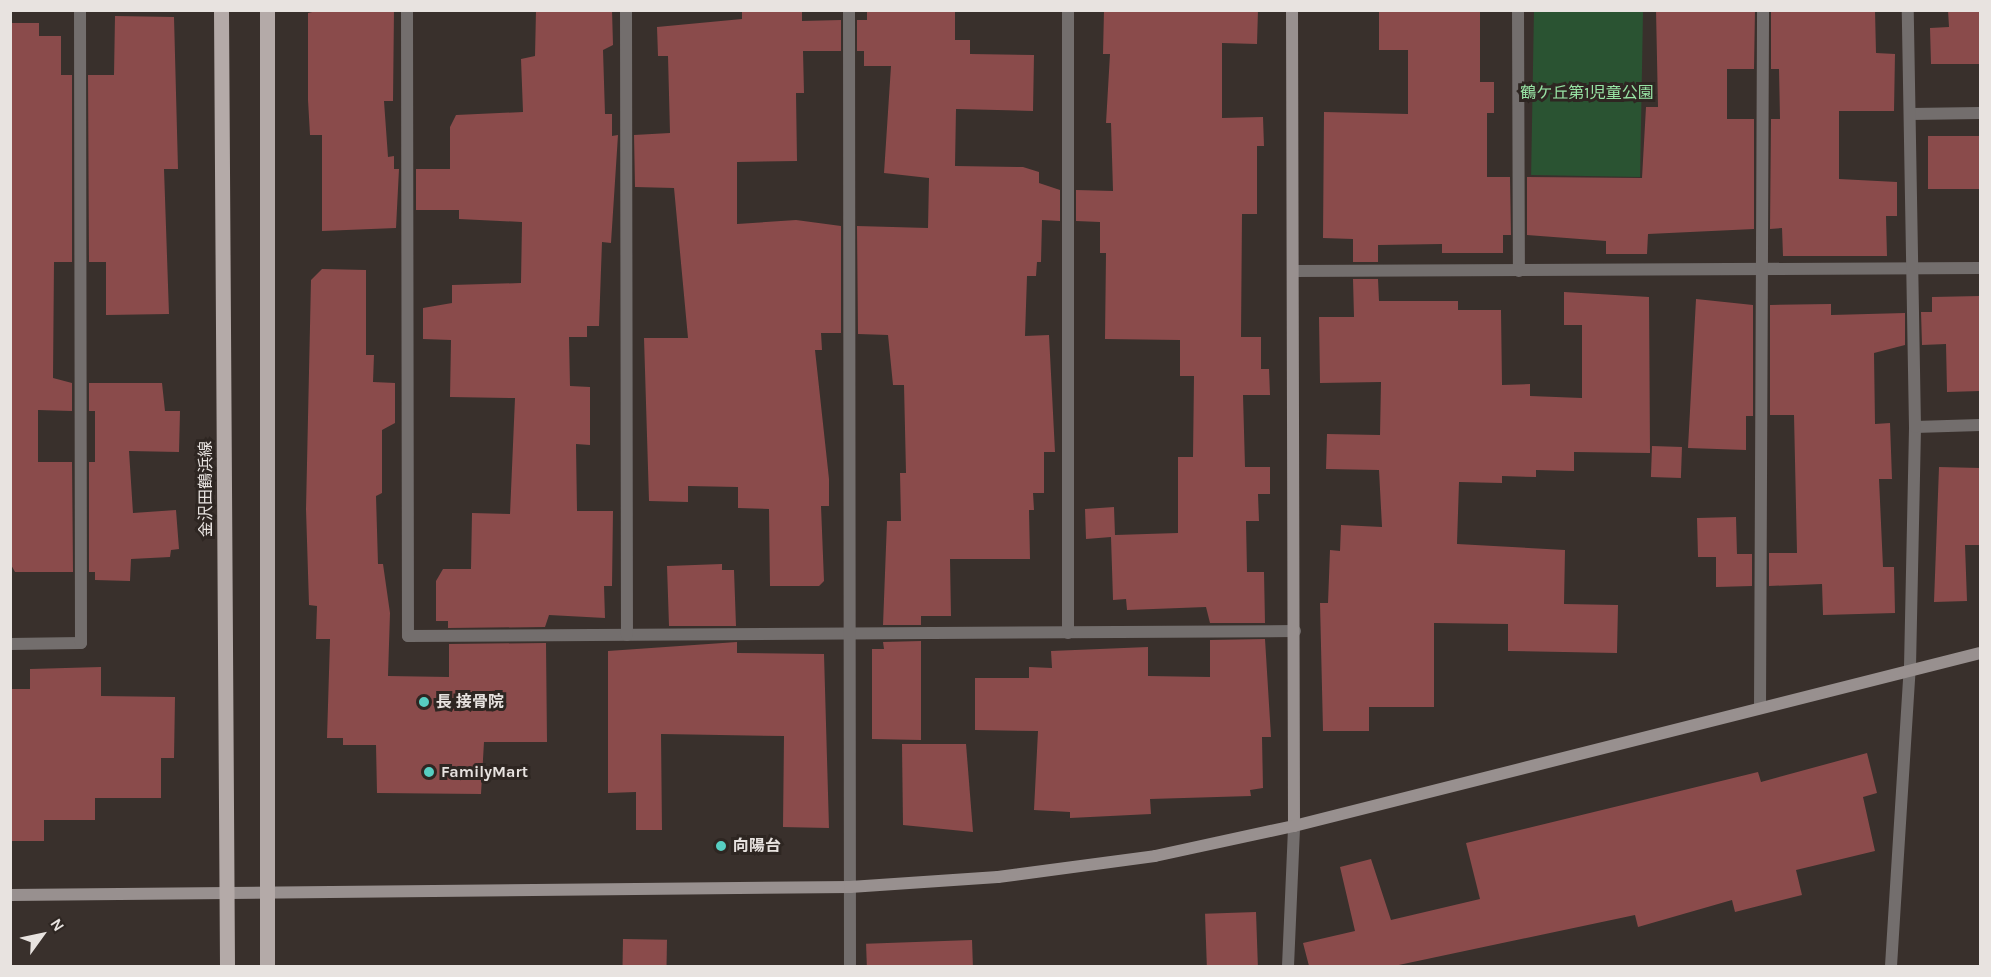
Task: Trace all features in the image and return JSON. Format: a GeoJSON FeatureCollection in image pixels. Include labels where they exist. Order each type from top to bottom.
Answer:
{"type":"FeatureCollection","features":[{"type":"Feature","properties":{"kind":"main road","name":"金沢田鶴浜線"},"geometry":{"type":"LineString","coordinates":[[221,10],[227,966]]}},
{"type":"Feature","properties":{"kind":"main road"},"geometry":{"type":"LineString","coordinates":[[267,10],[267,966]]}},
{"type":"Feature","properties":{"kind":"street"},"geometry":{"type":"LineString","coordinates":[[10,644],[81,644],[80,10]]}},
{"type":"Feature","properties":{"kind":"street"},"geometry":{"type":"LineString","coordinates":[[407,10],[408,636],[1295,631]]}},
{"type":"Feature","properties":{"kind":"street"},"geometry":{"type":"LineString","coordinates":[[626,10],[627,635]]}},
{"type":"Feature","properties":{"kind":"street"},"geometry":{"type":"LineString","coordinates":[[849,10],[850,966]]}},
{"type":"Feature","properties":{"kind":"street"},"geometry":{"type":"LineString","coordinates":[[1068,10],[1068,633]]}},
{"type":"Feature","properties":{"kind":"street"},"geometry":{"type":"LineString","coordinates":[[1288,966],[1294,826],[1295,631],[1292,10]]}},
{"type":"Feature","properties":{"kind":"street"},"geometry":{"type":"LineString","coordinates":[[1518,10],[1519,271]]}},
{"type":"Feature","properties":{"kind":"street"},"geometry":{"type":"LineString","coordinates":[[1760,708],[1764,270],[1763,10]]}},
{"type":"Feature","properties":{"kind":"street"},"geometry":{"type":"LineString","coordinates":[[1891,966],[1910,667],[1916,427],[1910,270],[1911,114],[1908,10]]}},
{"type":"Feature","properties":{"kind":"street"},"geometry":{"type":"LineString","coordinates":[[1911,114],[1980,113]]}},
{"type":"Feature","properties":{"kind":"street"},"geometry":{"type":"LineString","coordinates":[[1293,271],[1980,268]]}},
{"type":"Feature","properties":{"kind":"street"},"geometry":{"type":"LineString","coordinates":[[1916,427],[1980,425]]}},
{"type":"Feature","properties":{"kind":"street"},"geometry":{"type":"LineString","coordinates":[[10,895],[850,887],[998,877],[1155,856],[1294,826],[1760,708],[1910,667],[1980,653]]}},
{"type":"Feature","properties":{"kind":"green space","name":"鶴ケ丘第1児童公園"},"geometry":{"type":"Polygon","coordinates":[[[1534,10],[1643,12],[1640,177],[1531,175],[1534,10]]]}},
{"type":"Feature","properties":{"kind":"building"},"geometry":{"type":"Polygon","coordinates":[[[321,10],[394,10],[393,101],[384,101],[388,157],[394,156],[394,169],[399,169],[396,228],[322,231],[322,135],[310,135],[308,100],[308,13],[321,10]]]}},
{"type":"Feature","properties":{"kind":"building"},"geometry":{"type":"Polygon","coordinates":[[[536,10],[612,10],[613,45],[603,50],[605,114],[612,114],[612,136],[618,135],[611,243],[602,242],[599,326],[587,326],[587,337],[569,337],[570,386],[590,387],[590,445],[576,444],[577,511],[613,511],[612,586],[604,586],[605,618],[549,615],[545,627],[448,628],[448,621],[436,621],[436,581],[443,569],[471,569],[472,513],[510,514],[515,398],[450,397],[451,340],[423,339],[423,308],[452,303],[452,285],[521,283],[522,222],[459,219],[459,210],[416,210],[416,169],[450,169],[450,127],[456,115],[523,112],[521,59],[535,56],[536,10]]]}},
{"type":"Feature","properties":{"kind":"building"},"geometry":{"type":"Polygon","coordinates":[[[742,10],[802,10],[802,21],[841,20],[841,51],[803,51],[804,93],[796,93],[797,161],[737,162],[737,224],[796,220],[841,226],[841,333],[821,333],[822,350],[815,350],[829,479],[829,506],[821,506],[824,581],[819,586],[770,586],[769,509],[738,508],[738,487],[688,486],[688,502],[649,501],[644,338],[688,338],[674,188],[635,187],[634,135],[670,133],[668,56],[658,56],[657,27],[742,19],[742,10]]]}},
{"type":"Feature","properties":{"kind":"building"},"geometry":{"type":"Polygon","coordinates":[[[867,10],[955,10],[955,40],[970,40],[970,54],[1034,55],[1033,111],[956,109],[955,166],[1023,167],[1039,172],[1039,183],[1060,190],[1060,221],[1042,220],[1041,262],[1037,262],[1036,276],[1027,276],[1025,336],[1049,335],[1055,452],[1044,452],[1044,493],[1033,493],[1034,510],[1029,510],[1030,559],[950,559],[951,616],[921,616],[921,625],[883,625],[887,521],[901,521],[900,473],[906,473],[904,385],[893,385],[888,335],[858,334],[857,226],[928,228],[929,178],[884,173],[891,66],[864,66],[864,51],[857,51],[857,20],[867,20],[867,10]]]}},
{"type":"Feature","properties":{"kind":"building"},"geometry":{"type":"Polygon","coordinates":[[[1104,10],[1258,10],[1257,44],[1222,43],[1222,118],[1263,117],[1264,146],[1257,146],[1257,214],[1242,214],[1241,337],[1261,337],[1261,369],[1269,369],[1270,395],[1243,395],[1245,467],[1270,467],[1270,494],[1258,494],[1259,521],[1246,521],[1247,572],[1264,572],[1265,623],[1210,623],[1206,607],[1127,610],[1126,599],[1113,600],[1111,537],[1086,539],[1085,509],[1114,507],[1115,535],[1178,533],[1178,457],[1193,457],[1194,376],[1180,376],[1180,340],[1105,339],[1106,253],[1100,253],[1100,222],[1076,221],[1076,190],[1113,191],[1111,123],[1106,123],[1110,54],[1103,54],[1104,10]]]}},
{"type":"Feature","properties":{"kind":"building"},"geometry":{"type":"Polygon","coordinates":[[[1379,10],[1480,10],[1480,82],[1494,82],[1494,113],[1487,113],[1487,177],[1510,177],[1511,235],[1503,235],[1503,253],[1442,253],[1442,244],[1378,245],[1378,262],[1353,262],[1353,239],[1323,238],[1324,112],[1408,114],[1408,50],[1379,50],[1379,10]]]}},
{"type":"Feature","properties":{"kind":"building"},"geometry":{"type":"Polygon","coordinates":[[[1656,10],[1755,10],[1754,69],[1727,69],[1727,119],[1754,119],[1754,229],[1648,234],[1647,254],[1606,254],[1606,241],[1527,235],[1527,177],[1642,178],[1646,107],[1658,107],[1656,10]]]}},
{"type":"Feature","properties":{"kind":"building"},"geometry":{"type":"Polygon","coordinates":[[[1771,10],[1875,10],[1876,53],[1895,54],[1894,111],[1839,111],[1839,179],[1897,182],[1897,216],[1886,216],[1887,256],[1783,256],[1782,228],[1770,229],[1771,119],[1780,119],[1779,69],[1771,69],[1771,10]]]}},
{"type":"Feature","properties":{"kind":"building"},"geometry":{"type":"Polygon","coordinates":[[[1948,10],[1980,10],[1980,64],[1931,64],[1930,28],[1949,27],[1948,10]]]}},
{"type":"Feature","properties":{"kind":"building"},"geometry":{"type":"Polygon","coordinates":[[[115,16],[174,17],[178,169],[164,169],[169,314],[106,315],[106,262],[89,262],[88,75],[114,75],[115,16]]]}},
{"type":"Feature","properties":{"kind":"building"},"geometry":{"type":"Polygon","coordinates":[[[10,23],[39,23],[39,36],[61,36],[61,75],[72,75],[72,262],[54,262],[53,378],[72,383],[72,411],[38,410],[38,462],[72,462],[73,572],[15,572],[10,563],[10,23]]]}},
{"type":"Feature","properties":{"kind":"building"},"geometry":{"type":"Polygon","coordinates":[[[1928,136],[1980,136],[1980,189],[1928,189],[1928,136]]]}},
{"type":"Feature","properties":{"kind":"building"},"geometry":{"type":"Polygon","coordinates":[[[322,269],[366,270],[366,355],[374,355],[373,382],[395,383],[395,423],[382,430],[382,493],[376,496],[378,564],[383,564],[390,613],[388,676],[449,677],[449,644],[546,643],[547,742],[484,742],[481,794],[377,793],[376,745],[343,745],[343,738],[327,738],[330,639],[316,639],[317,606],[309,605],[306,509],[311,280],[322,269]]]}},
{"type":"Feature","properties":{"kind":"building"},"geometry":{"type":"Polygon","coordinates":[[[1353,279],[1378,279],[1379,301],[1458,301],[1458,310],[1501,310],[1502,385],[1530,384],[1530,396],[1582,398],[1582,325],[1564,325],[1564,292],[1649,297],[1650,453],[1574,452],[1574,471],[1536,470],[1536,477],[1502,476],[1502,483],[1459,482],[1457,544],[1565,550],[1564,604],[1618,605],[1617,653],[1508,651],[1508,624],[1434,623],[1434,707],[1369,707],[1369,731],[1323,731],[1320,603],[1328,603],[1330,550],[1340,551],[1341,525],[1382,527],[1379,470],[1326,469],[1327,434],[1380,435],[1381,382],[1320,383],[1319,317],[1354,317],[1353,279]]]}},
{"type":"Feature","properties":{"kind":"building"},"geometry":{"type":"Polygon","coordinates":[[[1980,296],[1980,391],[1947,392],[1946,344],[1922,345],[1921,312],[1932,312],[1932,297],[1980,296]]]}},
{"type":"Feature","properties":{"kind":"building"},"geometry":{"type":"Polygon","coordinates":[[[1696,299],[1753,305],[1753,416],[1746,416],[1746,450],[1688,448],[1696,299]]]}},
{"type":"Feature","properties":{"kind":"building"},"geometry":{"type":"Polygon","coordinates":[[[1831,304],[1831,315],[1905,313],[1905,345],[1874,353],[1875,424],[1890,423],[1892,479],[1879,479],[1883,567],[1894,567],[1895,613],[1823,615],[1822,584],[1769,586],[1769,553],[1797,553],[1794,415],[1770,415],[1770,305],[1831,304]]]}},
{"type":"Feature","properties":{"kind":"building"},"geometry":{"type":"Polygon","coordinates":[[[89,383],[162,383],[165,411],[180,411],[179,452],[129,451],[133,513],[176,510],[179,549],[171,550],[170,557],[131,559],[130,581],[95,580],[95,572],[89,572],[89,462],[95,462],[95,411],[89,411],[89,383]]]}},
{"type":"Feature","properties":{"kind":"building"},"geometry":{"type":"Polygon","coordinates":[[[1652,446],[1682,447],[1681,478],[1651,477],[1652,446]]]}},
{"type":"Feature","properties":{"kind":"building"},"geometry":{"type":"Polygon","coordinates":[[[1939,467],[1980,468],[1980,545],[1965,545],[1967,601],[1934,602],[1939,467]]]}},
{"type":"Feature","properties":{"kind":"building"},"geometry":{"type":"Polygon","coordinates":[[[1736,517],[1737,554],[1752,554],[1752,586],[1716,587],[1716,557],[1698,557],[1697,518],[1736,517]]]}},
{"type":"Feature","properties":{"kind":"building"},"geometry":{"type":"Polygon","coordinates":[[[722,564],[722,570],[734,570],[736,626],[669,626],[667,566],[722,564]]]}},
{"type":"Feature","properties":{"kind":"building"},"geometry":{"type":"Polygon","coordinates":[[[1265,639],[1271,737],[1262,737],[1263,788],[1250,790],[1251,796],[1150,799],[1151,814],[1070,818],[1070,812],[1034,810],[1038,731],[975,730],[975,678],[1029,678],[1029,667],[1052,668],[1051,651],[1148,647],[1148,676],[1210,677],[1210,640],[1265,639]]]}},
{"type":"Feature","properties":{"kind":"building"},"geometry":{"type":"Polygon","coordinates":[[[921,641],[921,740],[872,739],[872,649],[884,649],[883,642],[921,641]]]}},
{"type":"Feature","properties":{"kind":"building"},"geometry":{"type":"Polygon","coordinates":[[[737,642],[737,653],[824,654],[829,828],[783,827],[784,736],[661,734],[662,830],[636,830],[636,792],[608,793],[608,651],[737,642]]]}},
{"type":"Feature","properties":{"kind":"building"},"geometry":{"type":"Polygon","coordinates":[[[101,667],[101,696],[175,697],[174,758],[161,758],[161,798],[95,798],[95,820],[44,820],[44,841],[10,841],[10,689],[30,689],[30,669],[101,667]]]}},
{"type":"Feature","properties":{"kind":"building"},"geometry":{"type":"Polygon","coordinates":[[[902,744],[966,744],[973,832],[903,825],[902,744]]]}},
{"type":"Feature","properties":{"kind":"building"},"geometry":{"type":"Polygon","coordinates":[[[1867,753],[1877,793],[1863,797],[1875,851],[1796,870],[1802,895],[1735,912],[1732,900],[1638,927],[1635,915],[1394,966],[1309,966],[1303,943],[1355,931],[1340,867],[1371,859],[1391,920],[1480,899],[1466,843],[1758,772],[1761,782],[1867,753]]]}},
{"type":"Feature","properties":{"kind":"building"},"geometry":{"type":"Polygon","coordinates":[[[1256,912],[1258,966],[1207,966],[1205,914],[1256,912]]]}},
{"type":"Feature","properties":{"kind":"building"},"geometry":{"type":"Polygon","coordinates":[[[623,939],[667,940],[667,966],[623,966],[623,939]]]}},
{"type":"Feature","properties":{"kind":"building"},"geometry":{"type":"Polygon","coordinates":[[[972,940],[973,966],[867,966],[866,944],[972,940]]]}},
{"type":"Feature","properties":{"kind":"place","name":"長 接骨院"},"geometry":{"type":"Point","coordinates":[424,702]}},
{"type":"Feature","properties":{"kind":"place","name":"FamilyMart"},"geometry":{"type":"Point","coordinates":[429,772]}},
{"type":"Feature","properties":{"kind":"place","name":"向陽台"},"geometry":{"type":"Point","coordinates":[721,846]}}]}
